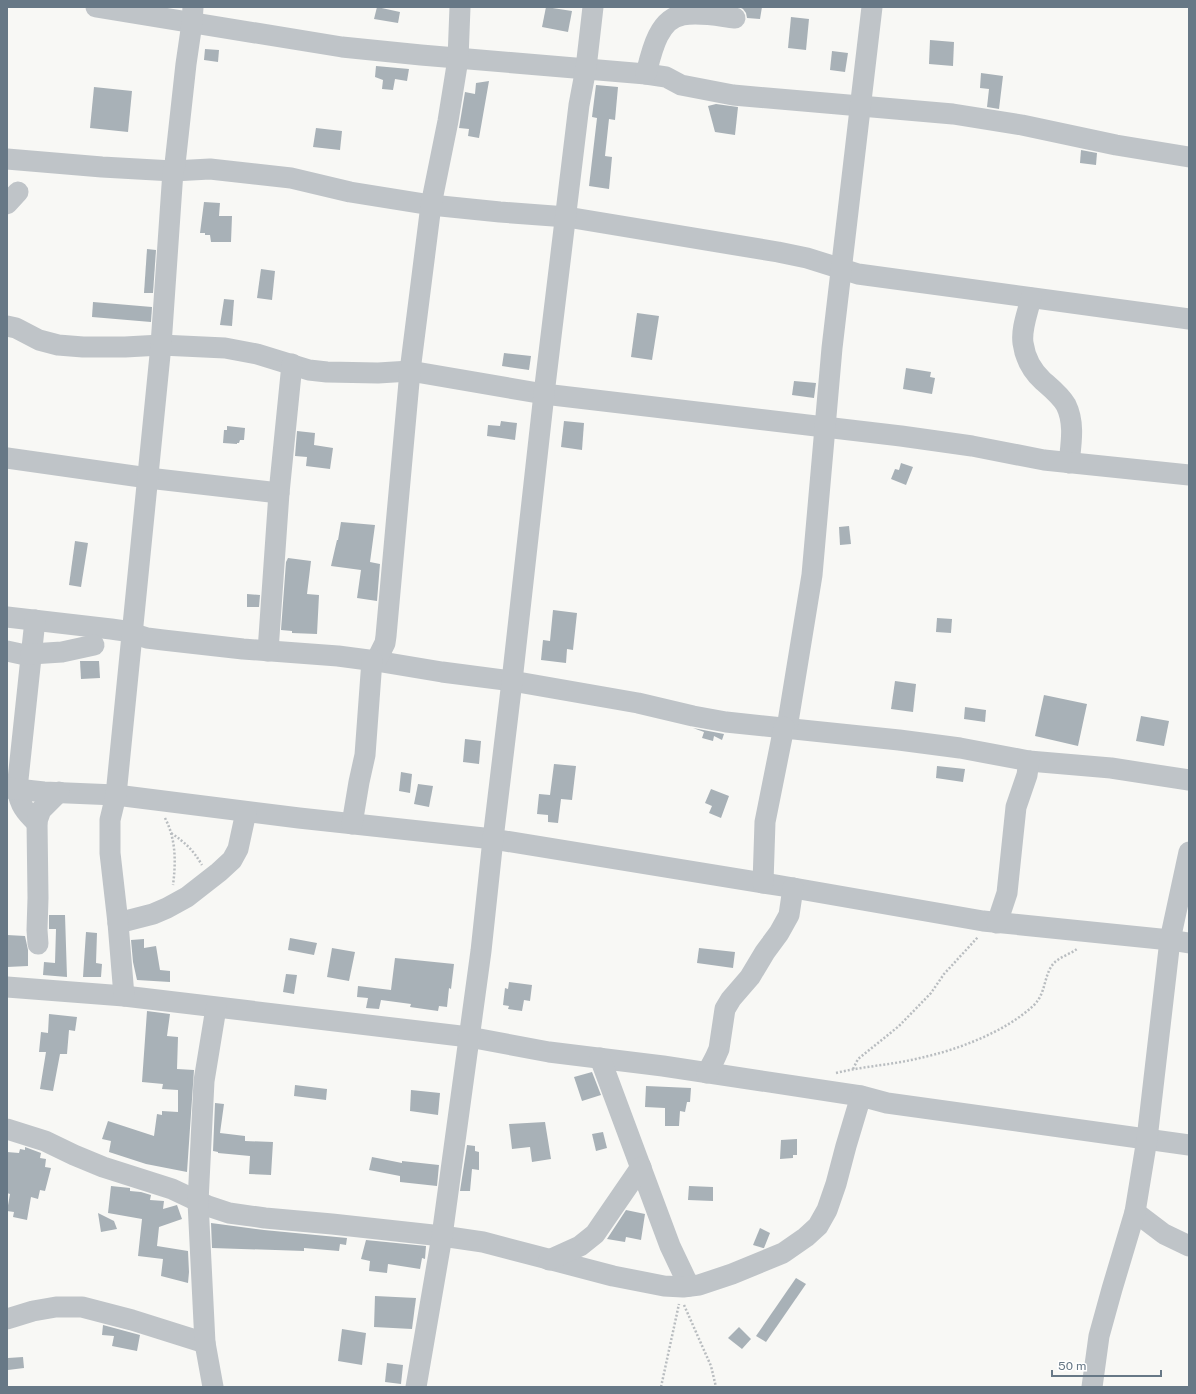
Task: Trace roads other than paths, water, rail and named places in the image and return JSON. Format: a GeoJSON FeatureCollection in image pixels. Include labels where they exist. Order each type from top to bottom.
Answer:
{"type":"FeatureCollection","features":[{"type":"Feature","properties":{"kind":"street"},"geometry":{"type":"LineString","coordinates":[[96,7],[193,15],[342,47],[458,59],[586,68],[646,74],[666,77],[681,85],[733,95],[953,114],[1022,125],[1116,145],[1189,157]]}},
{"type":"Feature","properties":{"kind":"street"},"geometry":{"type":"LineString","coordinates":[[352,824],[365,755],[374,660],[385,643],[386,636],[410,371],[432,205],[448,122],[458,59],[460,7]]}},
{"type":"Feature","properties":{"kind":"street"},"geometry":{"type":"LineString","coordinates":[[416,1387],[442,1236],[481,951],[544,394],[579,105],[586,68],[593,7]]}},
{"type":"Feature","properties":{"kind":"street"},"geometry":{"type":"LineString","coordinates":[[763,883],[766,822],[786,728],[812,575],[832,348],[872,7]]}},
{"type":"Feature","properties":{"kind":"street"},"geometry":{"type":"LineString","coordinates":[[646,74],[650,58],[658,38],[663,28],[672,18],[694,14],[735,18]]}},
{"type":"Feature","properties":{"kind":"street"},"geometry":{"type":"LineString","coordinates":[[124,996],[110,853],[110,820],[116,796],[133,634],[161,345],[173,171],[193,15]]}},
{"type":"Feature","properties":{"kind":"street"},"geometry":{"type":"LineString","coordinates":[[7,159],[173,171],[210,169],[291,178],[350,192],[432,205],[566,217],[778,252],[807,258],[858,274],[1189,319]]}},
{"type":"Feature","properties":{"kind":"street"},"geometry":{"type":"LineString","coordinates":[[1031,298],[1023,334],[1026,357],[1041,380],[1056,392],[1066,405],[1071,421],[1072,437],[1069,463]]}},
{"type":"Feature","properties":{"kind":"street"},"geometry":{"type":"LineString","coordinates":[[8,322],[39,340],[58,345],[104,347],[161,345],[224,348],[257,354],[309,370],[327,372],[378,373],[410,371],[544,394],[972,446],[1044,460],[1189,475]]}},
{"type":"Feature","properties":{"kind":"street"},"geometry":{"type":"LineString","coordinates":[[268,651],[279,493],[292,364]]}},
{"type":"Feature","properties":{"kind":"street"},"geometry":{"type":"LineString","coordinates":[[7,458],[148,478],[279,493]]}},
{"type":"Feature","properties":{"kind":"street"},"geometry":{"type":"LineString","coordinates":[[7,617],[125,631],[146,638],[162,640],[243,649],[374,660],[442,672],[512,681],[638,703],[726,722],[960,748],[1029,760],[1110,768],[1189,780]]}},
{"type":"Feature","properties":{"kind":"street"},"geometry":{"type":"LineString","coordinates":[[35,620],[12,788],[25,812],[37,823]]}},
{"type":"Feature","properties":{"kind":"street"},"geometry":{"type":"LineString","coordinates":[[7,650],[30,655],[62,652],[94,645]]}},
{"type":"Feature","properties":{"kind":"street"},"geometry":{"type":"LineString","coordinates":[[993,922],[1007,893],[1016,807],[1027,774],[1029,760]]}},
{"type":"Feature","properties":{"kind":"street"},"geometry":{"type":"LineString","coordinates":[[12,788],[155,800],[246,812],[493,839],[993,922],[1180,941]]}},
{"type":"Feature","properties":{"kind":"street"},"geometry":{"type":"LineString","coordinates":[[38,944],[37,823],[41,810],[59,792]]}},
{"type":"Feature","properties":{"kind":"street"},"geometry":{"type":"LineString","coordinates":[[118,923],[153,914],[172,906],[187,897],[232,860],[238,849],[246,812]]}},
{"type":"Feature","properties":{"kind":"street"},"geometry":{"type":"LineString","coordinates":[[1092,1387],[1099,1336],[1135,1212],[1180,941],[1189,852]]}},
{"type":"Feature","properties":{"kind":"street"},"geometry":{"type":"LineString","coordinates":[[707,1073],[719,1049],[725,1009],[731,999],[750,977],[765,952],[779,933],[789,915],[793,888]]}},
{"type":"Feature","properties":{"kind":"street"},"geometry":{"type":"LineString","coordinates":[[7,987],[124,996],[469,1037],[549,1052],[707,1073],[861,1096],[887,1103],[1189,1145]]}},
{"type":"Feature","properties":{"kind":"street"},"geometry":{"type":"LineString","coordinates":[[212,1387],[205,1343],[198,1202],[204,1081],[216,1008]]}},
{"type":"Feature","properties":{"kind":"street"},"geometry":{"type":"LineString","coordinates":[[600,1058],[670,1246],[684,1290]]}},
{"type":"Feature","properties":{"kind":"street"},"geometry":{"type":"LineString","coordinates":[[7,1128],[45,1141],[103,1167],[172,1189],[198,1202],[229,1213],[442,1236],[483,1242],[613,1276],[684,1290],[732,1274],[784,1253],[818,1226],[827,1210],[836,1184],[861,1096]]}},
{"type":"Feature","properties":{"kind":"street"},"geometry":{"type":"LineString","coordinates":[[549,1260],[580,1246],[595,1234],[641,1167]]}},
{"type":"Feature","properties":{"kind":"street"},"geometry":{"type":"LineString","coordinates":[[1135,1212],[1164,1234],[1189,1246]]}},
{"type":"Feature","properties":{"kind":"street"},"geometry":{"type":"LineString","coordinates":[[7,1318],[56,1307],[82,1307],[132,1320],[205,1343]]}}]}
